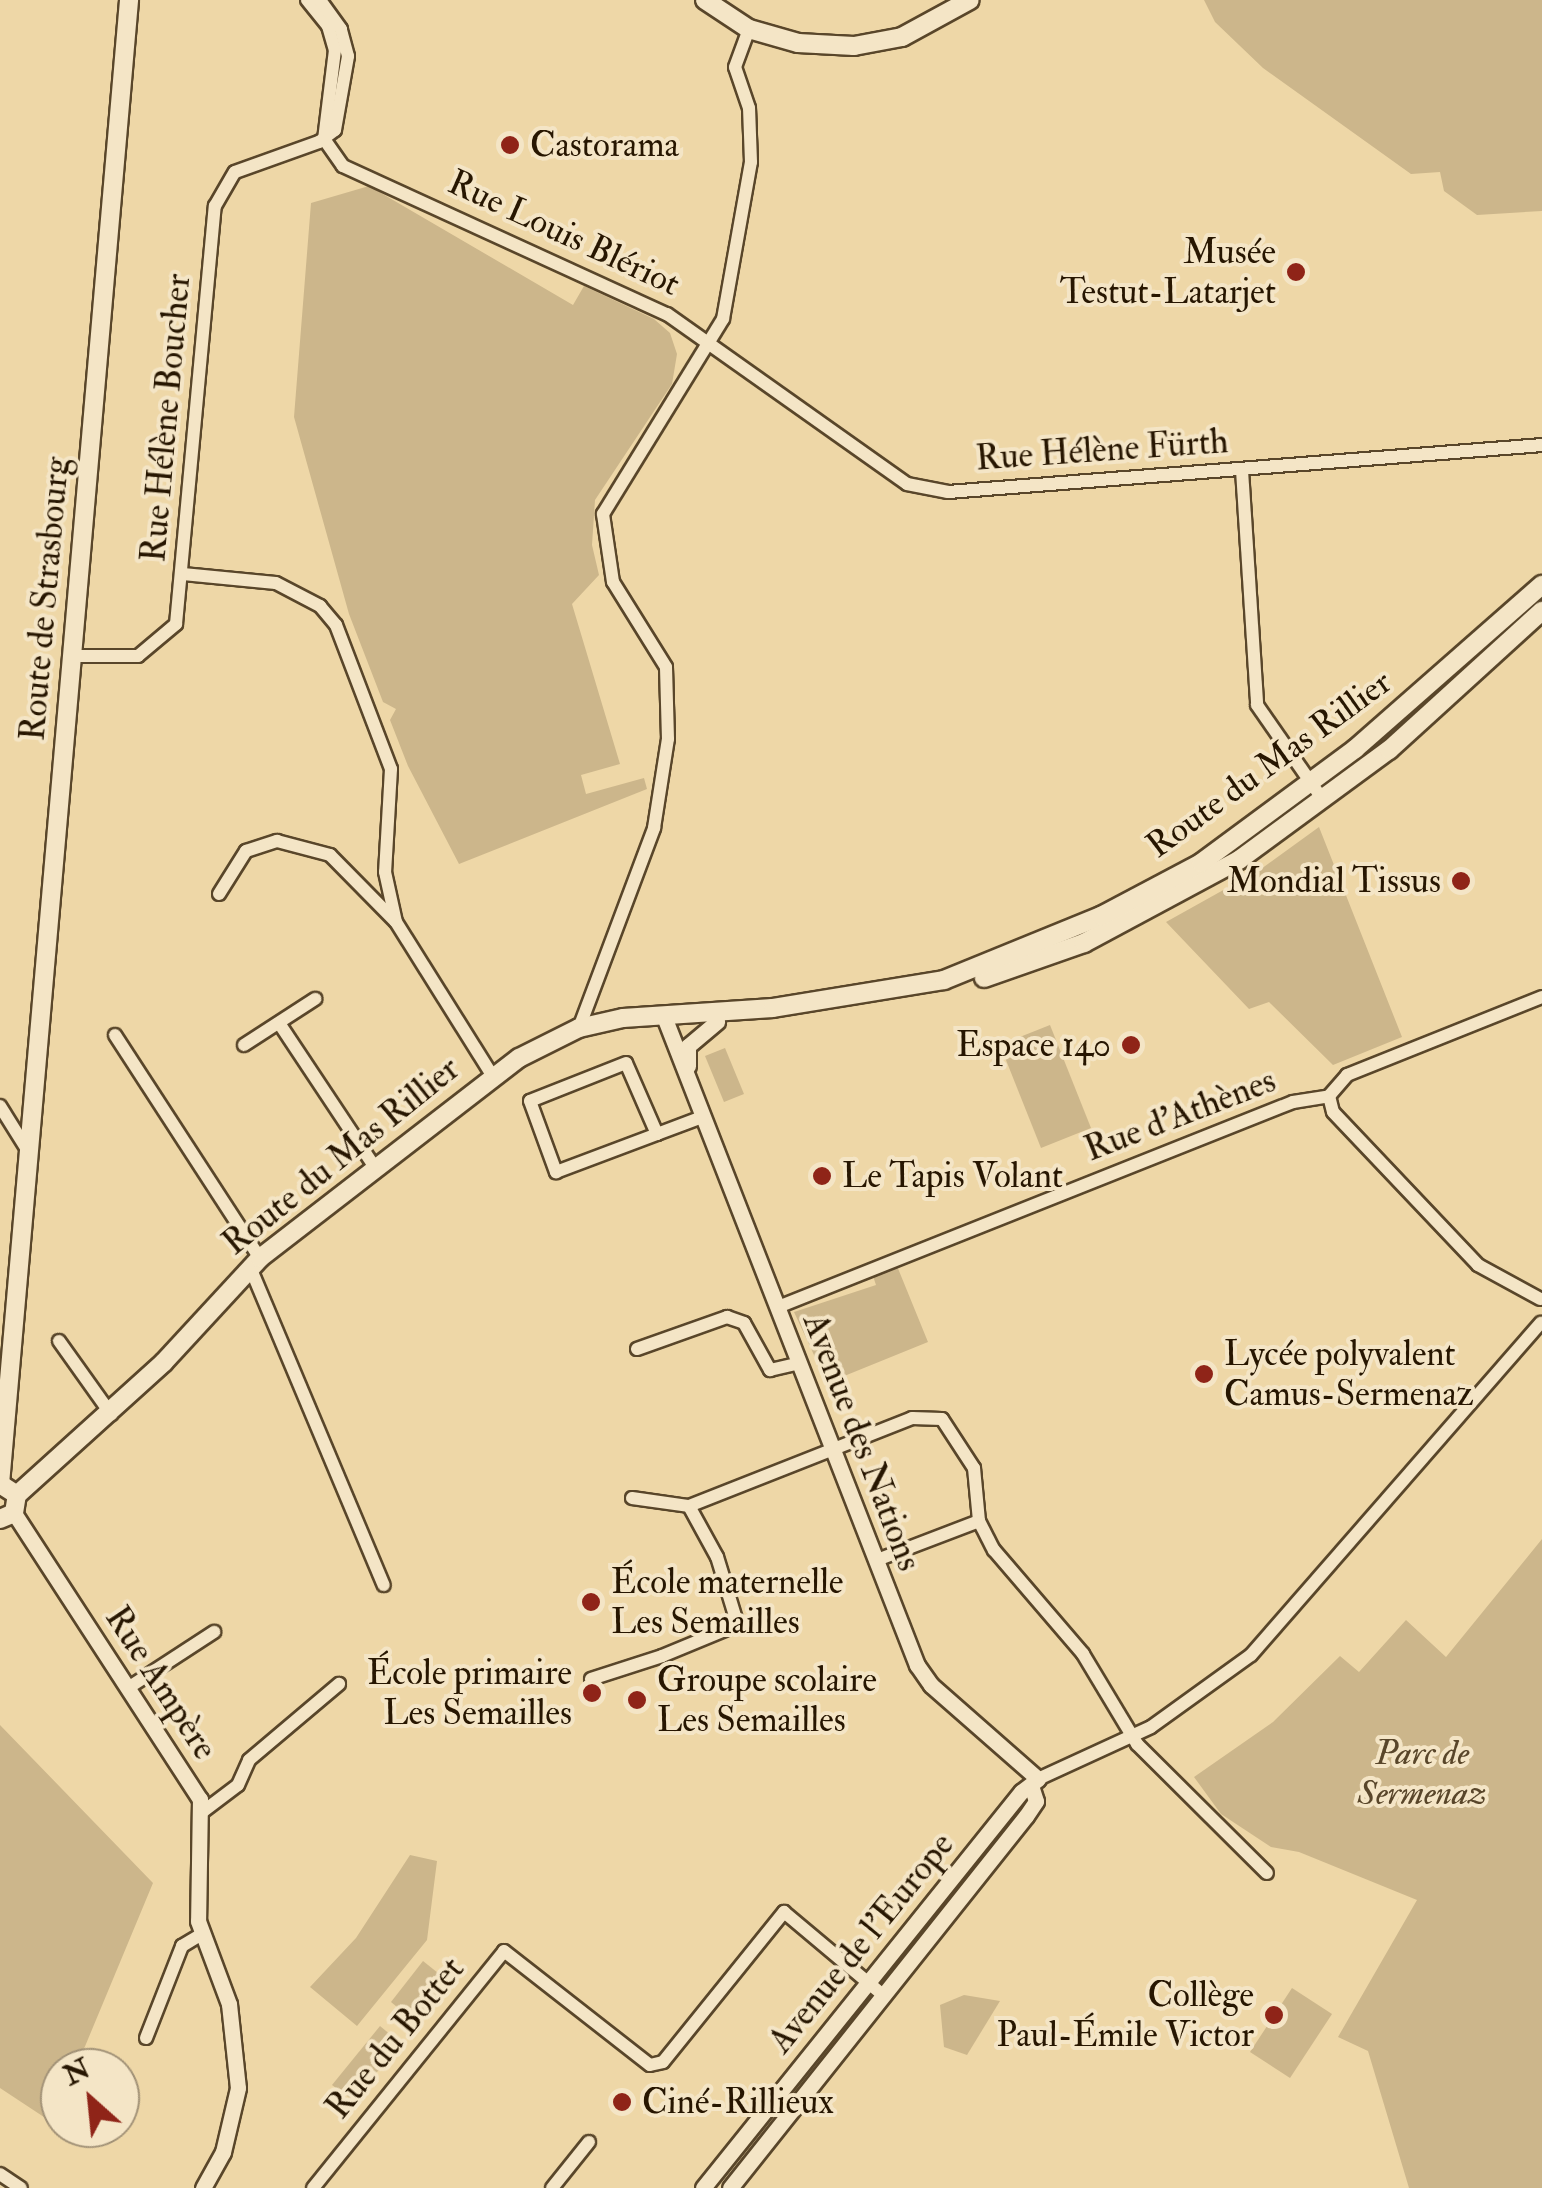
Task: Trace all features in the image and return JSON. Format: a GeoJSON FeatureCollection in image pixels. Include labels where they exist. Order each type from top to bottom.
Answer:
{"type":"FeatureCollection","features":[{"type":"Feature","properties":{"kind":"main road"},"geometry":{"type":"LineString","coordinates":[[705,0],[750,29],[798,44],[854,46],[902,38],[970,0]]}},
{"type":"Feature","properties":{"kind":"main road","name":"Route de Strasbourg"},"geometry":{"type":"LineString","coordinates":[[0,1484],[9,1327],[32,1156],[127,6]]}},
{"type":"Feature","properties":{"kind":"main road","name":"Route du Mas Rillier"},"geometry":{"type":"LineString","coordinates":[[10,1509],[111,1414],[255,1262],[492,1076],[588,1026],[879,994],[995,963],[1202,863],[1309,783],[1542,586]]}},
{"type":"Feature","properties":{"kind":"main road","name":"Route du Mas Rillier"},"geometry":{"type":"LineString","coordinates":[[664,1019],[717,1022],[922,996],[1038,962],[1200,882],[1323,800],[1389,750],[1542,611]]}},
{"type":"Feature","properties":{"kind":"main road"},"geometry":{"type":"LineString","coordinates":[[0,1484],[10,1509]]}},
{"type":"Feature","properties":{"kind":"street"},"geometry":{"type":"LineString","coordinates":[[295,150],[332,121],[335,50],[328,26],[308,0]]}},
{"type":"Feature","properties":{"kind":"street"},"geometry":{"type":"LineString","coordinates":[[320,0],[346,42],[332,121],[324,138],[335,160]]}},
{"type":"Feature","properties":{"kind":"street"},"geometry":{"type":"LineString","coordinates":[[588,1026],[654,828],[668,739],[666,668],[613,582],[603,514],[610,493],[713,341],[730,286],[751,162],[749,108],[735,66],[750,29]]}},
{"type":"Feature","properties":{"kind":"street","name":"Rue Hélène Boucher"},"geometry":{"type":"LineString","coordinates":[[75,656],[116,660],[156,647],[176,624],[215,206],[235,172],[324,138]]}},
{"type":"Feature","properties":{"kind":"street","name":"Rue Louis Blériot"},"geometry":{"type":"LineString","coordinates":[[295,150],[335,160],[387,183],[713,341]]}},
{"type":"Feature","properties":{"kind":"street","name":"Rue Hélène Fürth"},"geometry":{"type":"LineString","coordinates":[[713,341],[908,484],[926,491],[1542,445]]}},
{"type":"Feature","properties":{"kind":"street"},"geometry":{"type":"LineString","coordinates":[[1242,470],[1256,704],[1323,800]]}},
{"type":"Feature","properties":{"kind":"street"},"geometry":{"type":"LineString","coordinates":[[183,574],[276,583],[310,598],[336,625],[391,768],[385,872],[396,922]]}},
{"type":"Feature","properties":{"kind":"street"},"geometry":{"type":"LineString","coordinates":[[218,894],[246,851],[277,841],[330,855],[396,922],[492,1076]]}},
{"type":"Feature","properties":{"kind":"street"},"geometry":{"type":"LineString","coordinates":[[1329,1096],[1346,1075],[1542,998]]}},
{"type":"Feature","properties":{"kind":"street"},"geometry":{"type":"LineString","coordinates":[[244,1045],[315,999]]}},
{"type":"Feature","properties":{"kind":"street","name":"Avenue des Nations"},"geometry":{"type":"LineString","coordinates":[[664,1019],[877,1560],[931,1686],[1035,1784]]}},
{"type":"Feature","properties":{"kind":"street"},"geometry":{"type":"LineString","coordinates":[[279,1022],[374,1166]]}},
{"type":"Feature","properties":{"kind":"street","name":"Avenue des Nations"},"geometry":{"type":"LineString","coordinates":[[691,1084],[688,1046],[717,1022]]}},
{"type":"Feature","properties":{"kind":"street"},"geometry":{"type":"LineString","coordinates":[[115,1035],[255,1262],[384,1584]]}},
{"type":"Feature","properties":{"kind":"street"},"geometry":{"type":"LineString","coordinates":[[657,1134],[626,1063],[530,1101],[556,1172],[657,1134],[702,1116]]}},
{"type":"Feature","properties":{"kind":"street","name":"Rue d'Athènes"},"geometry":{"type":"LineString","coordinates":[[778,1307],[1293,1102],[1329,1096],[1333,1112],[1478,1265],[1541,1298]]}},
{"type":"Feature","properties":{"kind":"street"},"geometry":{"type":"LineString","coordinates":[[0,1106],[32,1156]]}},
{"type":"Feature","properties":{"kind":"street"},"geometry":{"type":"LineString","coordinates":[[1541,1298],[1542,1324]]}},
{"type":"Feature","properties":{"kind":"street"},"geometry":{"type":"LineString","coordinates":[[637,1350],[726,1318],[744,1323],[770,1370],[800,1363]]}},
{"type":"Feature","properties":{"kind":"street","name":"Avenue de l'Europe"},"geometry":{"type":"LineString","coordinates":[[703,2188],[1021,1792],[1135,1736],[1216,1684],[1272,1635],[1542,1324]]}},
{"type":"Feature","properties":{"kind":"street"},"geometry":{"type":"LineString","coordinates":[[59,1341],[111,1414]]}},
{"type":"Feature","properties":{"kind":"street"},"geometry":{"type":"LineString","coordinates":[[632,1498],[689,1506],[912,1418],[942,1419],[974,1468],[979,1520],[994,1550],[1083,1654],[1135,1736],[1267,1874]]}},
{"type":"Feature","properties":{"kind":"street"},"geometry":{"type":"LineString","coordinates":[[591,1679],[730,1628],[736,1619],[717,1557],[689,1506]]}},
{"type":"Feature","properties":{"kind":"street","name":"Rue Ampère"},"geometry":{"type":"LineString","coordinates":[[10,1509],[197,1793],[201,1814],[194,1872],[202,1934],[233,2020],[238,2088],[223,2152],[203,2188]]}},
{"type":"Feature","properties":{"kind":"street"},"geometry":{"type":"LineString","coordinates":[[877,1560],[979,1520]]}},
{"type":"Feature","properties":{"kind":"street"},"geometry":{"type":"LineString","coordinates":[[128,1688],[214,1632]]}},
{"type":"Feature","properties":{"kind":"street"},"geometry":{"type":"LineString","coordinates":[[201,1814],[238,1785],[249,1760],[339,1684]]}},
{"type":"Feature","properties":{"kind":"street","name":"Avenue de l'Europe"},"geometry":{"type":"LineString","coordinates":[[730,2188],[1026,1816],[1036,1801],[1035,1784]]}},
{"type":"Feature","properties":{"kind":"street","name":"Rue du Bottet"},"geometry":{"type":"LineString","coordinates":[[313,2188],[504,1951],[650,2065],[663,2062],[784,1912],[868,1983]]}},
{"type":"Feature","properties":{"kind":"street"},"geometry":{"type":"LineString","coordinates":[[146,2038],[182,1946],[202,1934]]}},
{"type":"Feature","properties":{"kind":"street"},"geometry":{"type":"LineString","coordinates":[[868,1983],[883,1995]]}},
{"type":"Feature","properties":{"kind":"street"},"geometry":{"type":"LineString","coordinates":[[552,2188],[589,2142]]}},
{"type":"Feature","properties":{"kind":"street"},"geometry":{"type":"LineString","coordinates":[[0,2174],[21,2188]]}},
{"type":"Feature","properties":{"kind":"green space"},"geometry":{"type":"Polygon","coordinates":[[[1204,0],[1542,0],[1542,211],[1477,215],[1444,191],[1440,172],[1411,174],[1263,68],[1215,22],[1204,0]]]}},
{"type":"Feature","properties":{"kind":"green space"},"geometry":{"type":"Polygon","coordinates":[[[369,186],[573,305],[584,286],[654,319],[670,333],[677,354],[672,384],[595,500],[592,545],[599,575],[572,604],[620,764],[581,775],[586,794],[644,778],[647,789],[459,864],[408,766],[390,720],[396,709],[383,702],[349,614],[294,417],[311,203],[369,186]]]}},
{"type":"Feature","properties":{"kind":"green space"},"geometry":{"type":"Polygon","coordinates":[[[1319,827],[1402,1037],[1333,1065],[1269,1002],[1249,1009],[1166,922],[1261,869],[1319,827]]]}},
{"type":"Feature","properties":{"kind":"green space"},"geometry":{"type":"Polygon","coordinates":[[[1050,1025],[1091,1128],[1041,1148],[1000,1045],[1050,1025]]]}},
{"type":"Feature","properties":{"kind":"green space"},"geometry":{"type":"Polygon","coordinates":[[[725,1048],[744,1094],[724,1102],[705,1056],[725,1048]]]}},
{"type":"Feature","properties":{"kind":"green space"},"geometry":{"type":"Polygon","coordinates":[[[897,1266],[928,1342],[827,1383],[794,1312],[876,1285],[873,1276],[897,1266]]]}},
{"type":"Feature","properties":{"kind":"green space","name":"Parc de Sermenaz"},"geometry":{"type":"Polygon","coordinates":[[[1542,1539],[1542,2188],[1409,2188],[1368,2051],[1338,2037],[1417,1900],[1299,1852],[1271,1847],[1221,1814],[1194,1777],[1273,1722],[1340,1656],[1359,1672],[1406,1620],[1446,1657],[1542,1539]]]}},
{"type":"Feature","properties":{"kind":"green space"},"geometry":{"type":"Polygon","coordinates":[[[0,1725],[153,1883],[84,2048],[40,2048],[40,2114],[0,2088],[0,1725]]]}},
{"type":"Feature","properties":{"kind":"green space"},"geometry":{"type":"Polygon","coordinates":[[[410,1855],[437,1861],[427,1940],[357,2026],[310,1987],[356,1938],[410,1855]]]}},
{"type":"Feature","properties":{"kind":"green space"},"geometry":{"type":"Polygon","coordinates":[[[423,1961],[448,1981],[415,2022],[391,2002],[423,1961]]]}},
{"type":"Feature","properties":{"kind":"green space"},"geometry":{"type":"Polygon","coordinates":[[[1292,1988],[1332,2014],[1290,2078],[1250,2052],[1292,1988]]]}},
{"type":"Feature","properties":{"kind":"green space"},"geometry":{"type":"Polygon","coordinates":[[[964,1995],[1000,2001],[967,2055],[944,2047],[940,2005],[964,1995]]]}},
{"type":"Feature","properties":{"kind":"green space"},"geometry":{"type":"Polygon","coordinates":[[[380,2026],[403,2045],[351,2099],[332,2085],[380,2026]]]}},
{"type":"Feature","properties":{"kind":"place","name":"Castorama"},"geometry":{"type":"Point","coordinates":[510,145]}},
{"type":"Feature","properties":{"kind":"place","name":"Musée Testut-Latarjet"},"geometry":{"type":"Point","coordinates":[1296,272]}},
{"type":"Feature","properties":{"kind":"place","name":"Mondial Tissus"},"geometry":{"type":"Point","coordinates":[1461,881]}},
{"type":"Feature","properties":{"kind":"place","name":"Espace 140"},"geometry":{"type":"Point","coordinates":[1131,1045]}},
{"type":"Feature","properties":{"kind":"place","name":"Le Tapis Volant"},"geometry":{"type":"Point","coordinates":[822,1176]}},
{"type":"Feature","properties":{"kind":"place","name":"Lycée polyvalent Camus-Sermenaz"},"geometry":{"type":"Point","coordinates":[1204,1374]}},
{"type":"Feature","properties":{"kind":"place","name":"École maternelle Les Semailles"},"geometry":{"type":"Point","coordinates":[591,1602]}},
{"type":"Feature","properties":{"kind":"place","name":"École primaire Les Semailles"},"geometry":{"type":"Point","coordinates":[592,1693]}},
{"type":"Feature","properties":{"kind":"place","name":"Groupe scolaire Les Semailles"},"geometry":{"type":"Point","coordinates":[637,1700]}},
{"type":"Feature","properties":{"kind":"place","name":"Collège Paul-Émile Victor"},"geometry":{"type":"Point","coordinates":[1274,2015]}},
{"type":"Feature","properties":{"kind":"place","name":"Ciné-Rillieux"},"geometry":{"type":"Point","coordinates":[622,2102]}}]}
